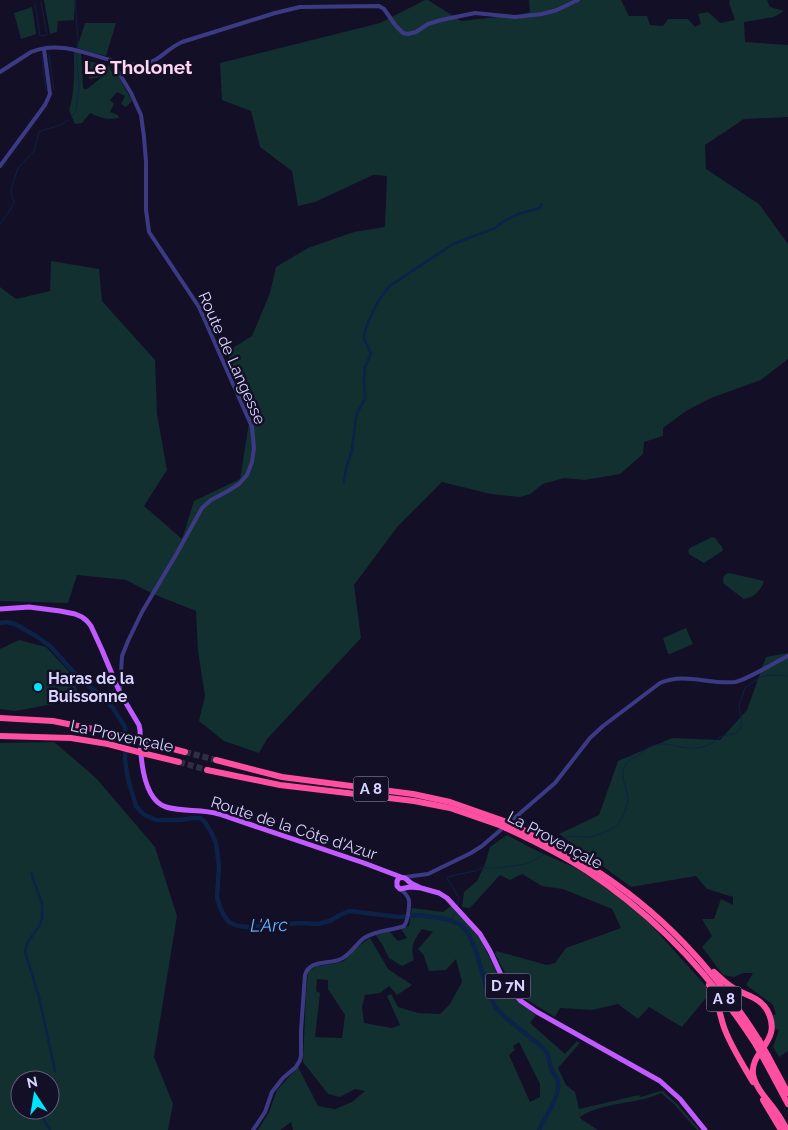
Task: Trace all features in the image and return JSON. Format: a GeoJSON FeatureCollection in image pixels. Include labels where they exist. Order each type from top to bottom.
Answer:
{"type":"FeatureCollection","features":[{"type":"Feature","properties":{"kind":"highway","name":"La Provençale"},"geometry":{"type":"LineString","coordinates":[[0,718],[53,721],[108,732],[185,752]]}},
{"type":"Feature","properties":{"kind":"highway","name":"La Provençale"},"geometry":{"type":"LineString","coordinates":[[0,736],[71,738],[108,744],[179,762]]}},
{"type":"Feature","properties":{"kind":"highway","name":"La Provençale"},"geometry":{"type":"LineString","coordinates":[[216,760],[282,777],[413,794],[450,802],[547,841],[617,885],[666,925],[691,954],[757,1042],[788,1093]]}},
{"type":"Feature","properties":{"kind":"highway","name":"La Provençale"},"geometry":{"type":"LineString","coordinates":[[207,770],[280,785],[414,801],[450,808],[506,825]]}},
{"type":"Feature","properties":{"kind":"highway"},"geometry":{"type":"LineString","coordinates":[[691,954],[714,993],[724,1028],[732,1046],[781,1130]]}},
{"type":"Feature","properties":{"kind":"highway"},"geometry":{"type":"LineString","coordinates":[[691,954],[723,981],[757,1000],[768,1011],[772,1026],[770,1035],[767,1044],[753,1064],[753,1073],[756,1083],[777,1113],[786,1130]]}},
{"type":"Feature","properties":{"kind":"highway","name":"La Provençale"},"geometry":{"type":"LineString","coordinates":[[767,1058],[788,1104]]}},
{"type":"Feature","properties":{"kind":"main road","name":"Route de la Côte d'Azur"},"geometry":{"type":"LineString","coordinates":[[0,609],[29,608],[68,613],[82,617],[91,626],[120,693],[139,725],[143,773],[153,796],[161,804],[173,808],[219,814],[381,870],[397,876],[406,883]]}},
{"type":"Feature","properties":{"kind":"main road","name":"Route de la Côte d'Azur"},"geometry":{"type":"LineString","coordinates":[[381,870],[396,882],[398,879],[439,893],[447,898],[480,934],[503,979],[517,996],[537,1012],[658,1084],[677,1101],[703,1130]]}},
{"type":"Feature","properties":{"kind":"street"},"geometry":{"type":"LineString","coordinates":[[0,72],[31,52],[57,48],[78,50],[110,60],[136,65],[152,62],[182,42],[300,7],[379,6],[384,9],[403,33],[408,34],[416,32],[435,21],[464,15],[528,16],[549,13],[575,2]]}},
{"type":"Feature","properties":{"kind":"street"},"geometry":{"type":"LineString","coordinates":[[0,166],[50,96],[44,49]]}},
{"type":"Feature","properties":{"kind":"street","name":"Route de Langesse"},"geometry":{"type":"LineString","coordinates":[[110,60],[131,93],[141,115],[146,162],[146,210],[149,232],[199,307],[252,428],[254,448],[252,462],[247,475],[239,484],[211,500],[202,508],[142,612],[124,652],[120,693]]}},
{"type":"Feature","properties":{"kind":"street"},"geometry":{"type":"LineString","coordinates":[[253,1130],[265,1112],[272,1092],[283,1078],[296,1067],[300,1060],[305,976],[310,966],[344,958],[357,943],[372,934],[404,926],[407,922],[410,904],[406,883],[428,874],[482,846],[563,775],[584,745],[597,731],[654,687],[666,680],[677,678],[725,682],[738,681],[788,656]]}},
{"type":"Feature","properties":{"kind":"green space"},"geometry":{"type":"Polygon","coordinates":[[[44,0],[75,0],[74,20],[58,21],[57,32],[50,34],[44,0]]]}},
{"type":"Feature","properties":{"kind":"green space"},"geometry":{"type":"Polygon","coordinates":[[[428,0],[461,21],[530,12],[529,0],[574,0],[571,2],[582,0],[621,0],[629,16],[647,16],[650,25],[663,26],[668,19],[688,19],[695,27],[701,24],[698,14],[708,12],[720,23],[735,20],[729,3],[730,0],[767,0],[770,7],[784,11],[774,17],[744,22],[745,42],[788,45],[788,117],[744,119],[705,145],[706,169],[759,204],[788,244],[788,359],[761,380],[711,398],[686,411],[663,428],[663,436],[644,442],[643,454],[620,474],[585,480],[564,478],[543,484],[530,494],[520,497],[491,494],[442,482],[398,526],[354,585],[361,638],[267,739],[259,753],[224,741],[199,721],[205,696],[198,651],[196,611],[153,594],[126,580],[77,575],[68,603],[0,601],[0,287],[16,299],[50,291],[51,261],[99,269],[102,301],[155,360],[157,414],[167,470],[144,506],[182,539],[194,501],[240,479],[249,423],[237,375],[226,352],[252,336],[270,293],[276,267],[308,248],[354,232],[385,227],[387,176],[373,175],[315,202],[298,206],[292,171],[260,147],[251,111],[222,100],[220,63],[380,23],[428,0]]]}},
{"type":"Feature","properties":{"kind":"green space"},"geometry":{"type":"Polygon","coordinates":[[[32,7],[36,34],[21,39],[14,13],[32,7]]]}},
{"type":"Feature","properties":{"kind":"green space"},"geometry":{"type":"Polygon","coordinates":[[[85,23],[116,23],[106,56],[77,48],[85,23]]]}},
{"type":"Feature","properties":{"kind":"green space"},"geometry":{"type":"Polygon","coordinates":[[[74,51],[81,52],[84,89],[87,89],[102,77],[89,79],[89,61],[109,66],[111,71],[118,75],[132,101],[126,107],[121,104],[125,96],[117,92],[110,100],[114,104],[110,112],[118,115],[119,118],[104,118],[90,113],[82,123],[75,124],[69,110],[73,89],[74,51]]]}},
{"type":"Feature","properties":{"kind":"green space"},"geometry":{"type":"Polygon","coordinates":[[[712,537],[722,547],[723,550],[721,552],[704,563],[689,554],[690,548],[712,537]]]}},
{"type":"Feature","properties":{"kind":"green space"},"geometry":{"type":"Polygon","coordinates":[[[729,573],[764,581],[757,593],[744,599],[724,584],[725,574],[729,573]]]}},
{"type":"Feature","properties":{"kind":"green space"},"geometry":{"type":"Polygon","coordinates":[[[686,628],[693,644],[668,654],[663,638],[686,628]]]}},
{"type":"Feature","properties":{"kind":"green space","name":"Haras de la Buissonne"},"geometry":{"type":"Polygon","coordinates":[[[19,640],[46,647],[72,675],[80,699],[15,711],[0,709],[0,649],[19,640]]]}},
{"type":"Feature","properties":{"kind":"green space"},"geometry":{"type":"Polygon","coordinates":[[[788,653],[788,1051],[779,1057],[773,1047],[779,1030],[774,1029],[772,1015],[776,1014],[773,1005],[746,985],[753,973],[743,973],[734,977],[723,975],[702,947],[712,936],[702,919],[714,919],[721,899],[733,905],[733,897],[707,889],[696,876],[631,887],[559,834],[599,815],[618,761],[672,738],[720,740],[747,710],[766,657],[788,653]]]}},
{"type":"Feature","properties":{"kind":"green space"},"geometry":{"type":"Polygon","coordinates":[[[54,742],[96,778],[155,847],[177,916],[154,1057],[173,1104],[168,1130],[0,1130],[0,743],[54,742]]]}},
{"type":"Feature","properties":{"kind":"green space"},"geometry":{"type":"Polygon","coordinates":[[[507,835],[578,869],[615,894],[644,917],[710,993],[682,1027],[649,1007],[638,1019],[618,1004],[592,1010],[560,1008],[555,1017],[524,998],[505,973],[495,954],[496,951],[547,965],[555,963],[566,948],[621,928],[612,909],[563,889],[542,886],[522,874],[510,880],[500,875],[470,908],[462,907],[464,892],[477,881],[490,847],[507,835]]]}},
{"type":"Feature","properties":{"kind":"green space"},"geometry":{"type":"Polygon","coordinates":[[[451,906],[480,938],[501,981],[508,991],[536,1015],[530,1023],[565,1054],[577,1041],[580,1043],[558,1068],[566,1085],[575,1092],[579,1109],[663,1091],[700,1130],[697,1130],[674,1104],[661,1093],[641,1100],[599,1108],[580,1117],[598,1130],[293,1130],[291,1122],[280,1130],[258,1130],[269,1112],[277,1090],[298,1067],[318,1106],[335,1109],[352,1102],[365,1091],[355,1089],[340,1097],[328,1094],[303,1062],[308,972],[316,966],[344,961],[357,947],[370,938],[388,969],[412,985],[397,995],[389,986],[380,993],[365,995],[362,1007],[364,1023],[392,1028],[400,1025],[387,996],[391,994],[398,1007],[418,1013],[440,1014],[450,1004],[462,982],[456,959],[446,970],[429,971],[423,954],[418,949],[433,932],[422,929],[413,943],[414,960],[402,966],[389,958],[375,934],[389,931],[398,941],[407,938],[401,929],[409,926],[412,908],[443,912],[451,906]],[[317,979],[316,991],[320,993],[315,1037],[342,1038],[345,1015],[328,989],[328,980],[317,979]],[[519,1042],[513,1046],[515,1050],[509,1055],[530,1102],[540,1097],[540,1084],[519,1042]]]}},
{"type":"Feature","properties":{"kind":"waterway"},"geometry":{"type":"LineString","coordinates":[[71,117],[76,111],[79,85],[75,0]]}},
{"type":"Feature","properties":{"kind":"waterway"},"geometry":{"type":"LineString","coordinates":[[35,4],[40,36],[47,35],[41,2]]}},
{"type":"Feature","properties":{"kind":"waterway"},"geometry":{"type":"LineString","coordinates":[[49,55],[54,90]]}},
{"type":"Feature","properties":{"kind":"waterway"},"geometry":{"type":"LineString","coordinates":[[42,56],[46,91]]}},
{"type":"Feature","properties":{"kind":"waterway"},"geometry":{"type":"LineString","coordinates":[[0,224],[14,203],[11,192],[18,168],[34,151],[39,132],[61,125],[68,120]]}},
{"type":"Feature","properties":{"kind":"waterway"},"geometry":{"type":"LineString","coordinates":[[344,482],[352,450],[356,417],[365,399],[365,367],[371,354],[364,335],[371,315],[382,295],[391,285],[453,244],[495,228],[518,214],[540,208],[541,204]]}},
{"type":"Feature","properties":{"kind":"waterway","name":"L'Arc"},"geometry":{"type":"LineString","coordinates":[[0,623],[15,624],[50,646],[79,678],[104,698],[113,708],[125,727],[125,760],[128,779],[136,806],[143,814],[156,820],[200,818],[205,822],[216,843],[219,867],[217,897],[224,916],[229,922],[238,926],[249,927],[301,923],[318,924],[330,921],[350,911],[399,917],[419,915],[447,919],[461,925],[468,933],[475,948],[487,989],[495,1007],[542,1047],[548,1055],[550,1065],[557,1079],[558,1091],[539,1130]]}},
{"type":"Feature","properties":{"kind":"waterway"},"geometry":{"type":"LineString","coordinates":[[561,840],[571,836],[595,836],[608,831],[618,824],[622,819],[628,800],[623,772],[624,767],[630,760],[658,744],[698,748],[707,746],[720,737],[735,733],[742,725],[739,705],[745,688],[759,678],[768,675],[788,676]]}},
{"type":"Feature","properties":{"kind":"waterway"},"geometry":{"type":"LineString","coordinates":[[457,907],[458,896],[447,878],[482,868],[499,868],[526,864],[545,854]]}},
{"type":"Feature","properties":{"kind":"waterway"},"geometry":{"type":"LineString","coordinates":[[32,873],[42,903],[42,918],[40,925],[27,943],[25,952],[39,997],[55,1070]]}},
{"type":"Feature","properties":{"kind":"waterway"},"geometry":{"type":"LineString","coordinates":[[451,920],[456,911]]}},
{"type":"Feature","properties":{"kind":"waterway"},"geometry":{"type":"LineString","coordinates":[[44,1120],[50,1130]]}},
{"type":"Feature","properties":{"kind":"tunnel"},"geometry":{"type":"LineString","coordinates":[[185,752],[216,760]]}},
{"type":"Feature","properties":{"kind":"tunnel"},"geometry":{"type":"LineString","coordinates":[[179,762],[207,770]]}},
{"type":"Feature","properties":{"kind":"place","name":"Haras de la Buissonne"},"geometry":{"type":"Point","coordinates":[38,687]}},
{"type":"Feature","properties":{"kind":"district","name":"Le Tholonet"},"geometry":{"type":"Point","coordinates":[138,67]}}]}
